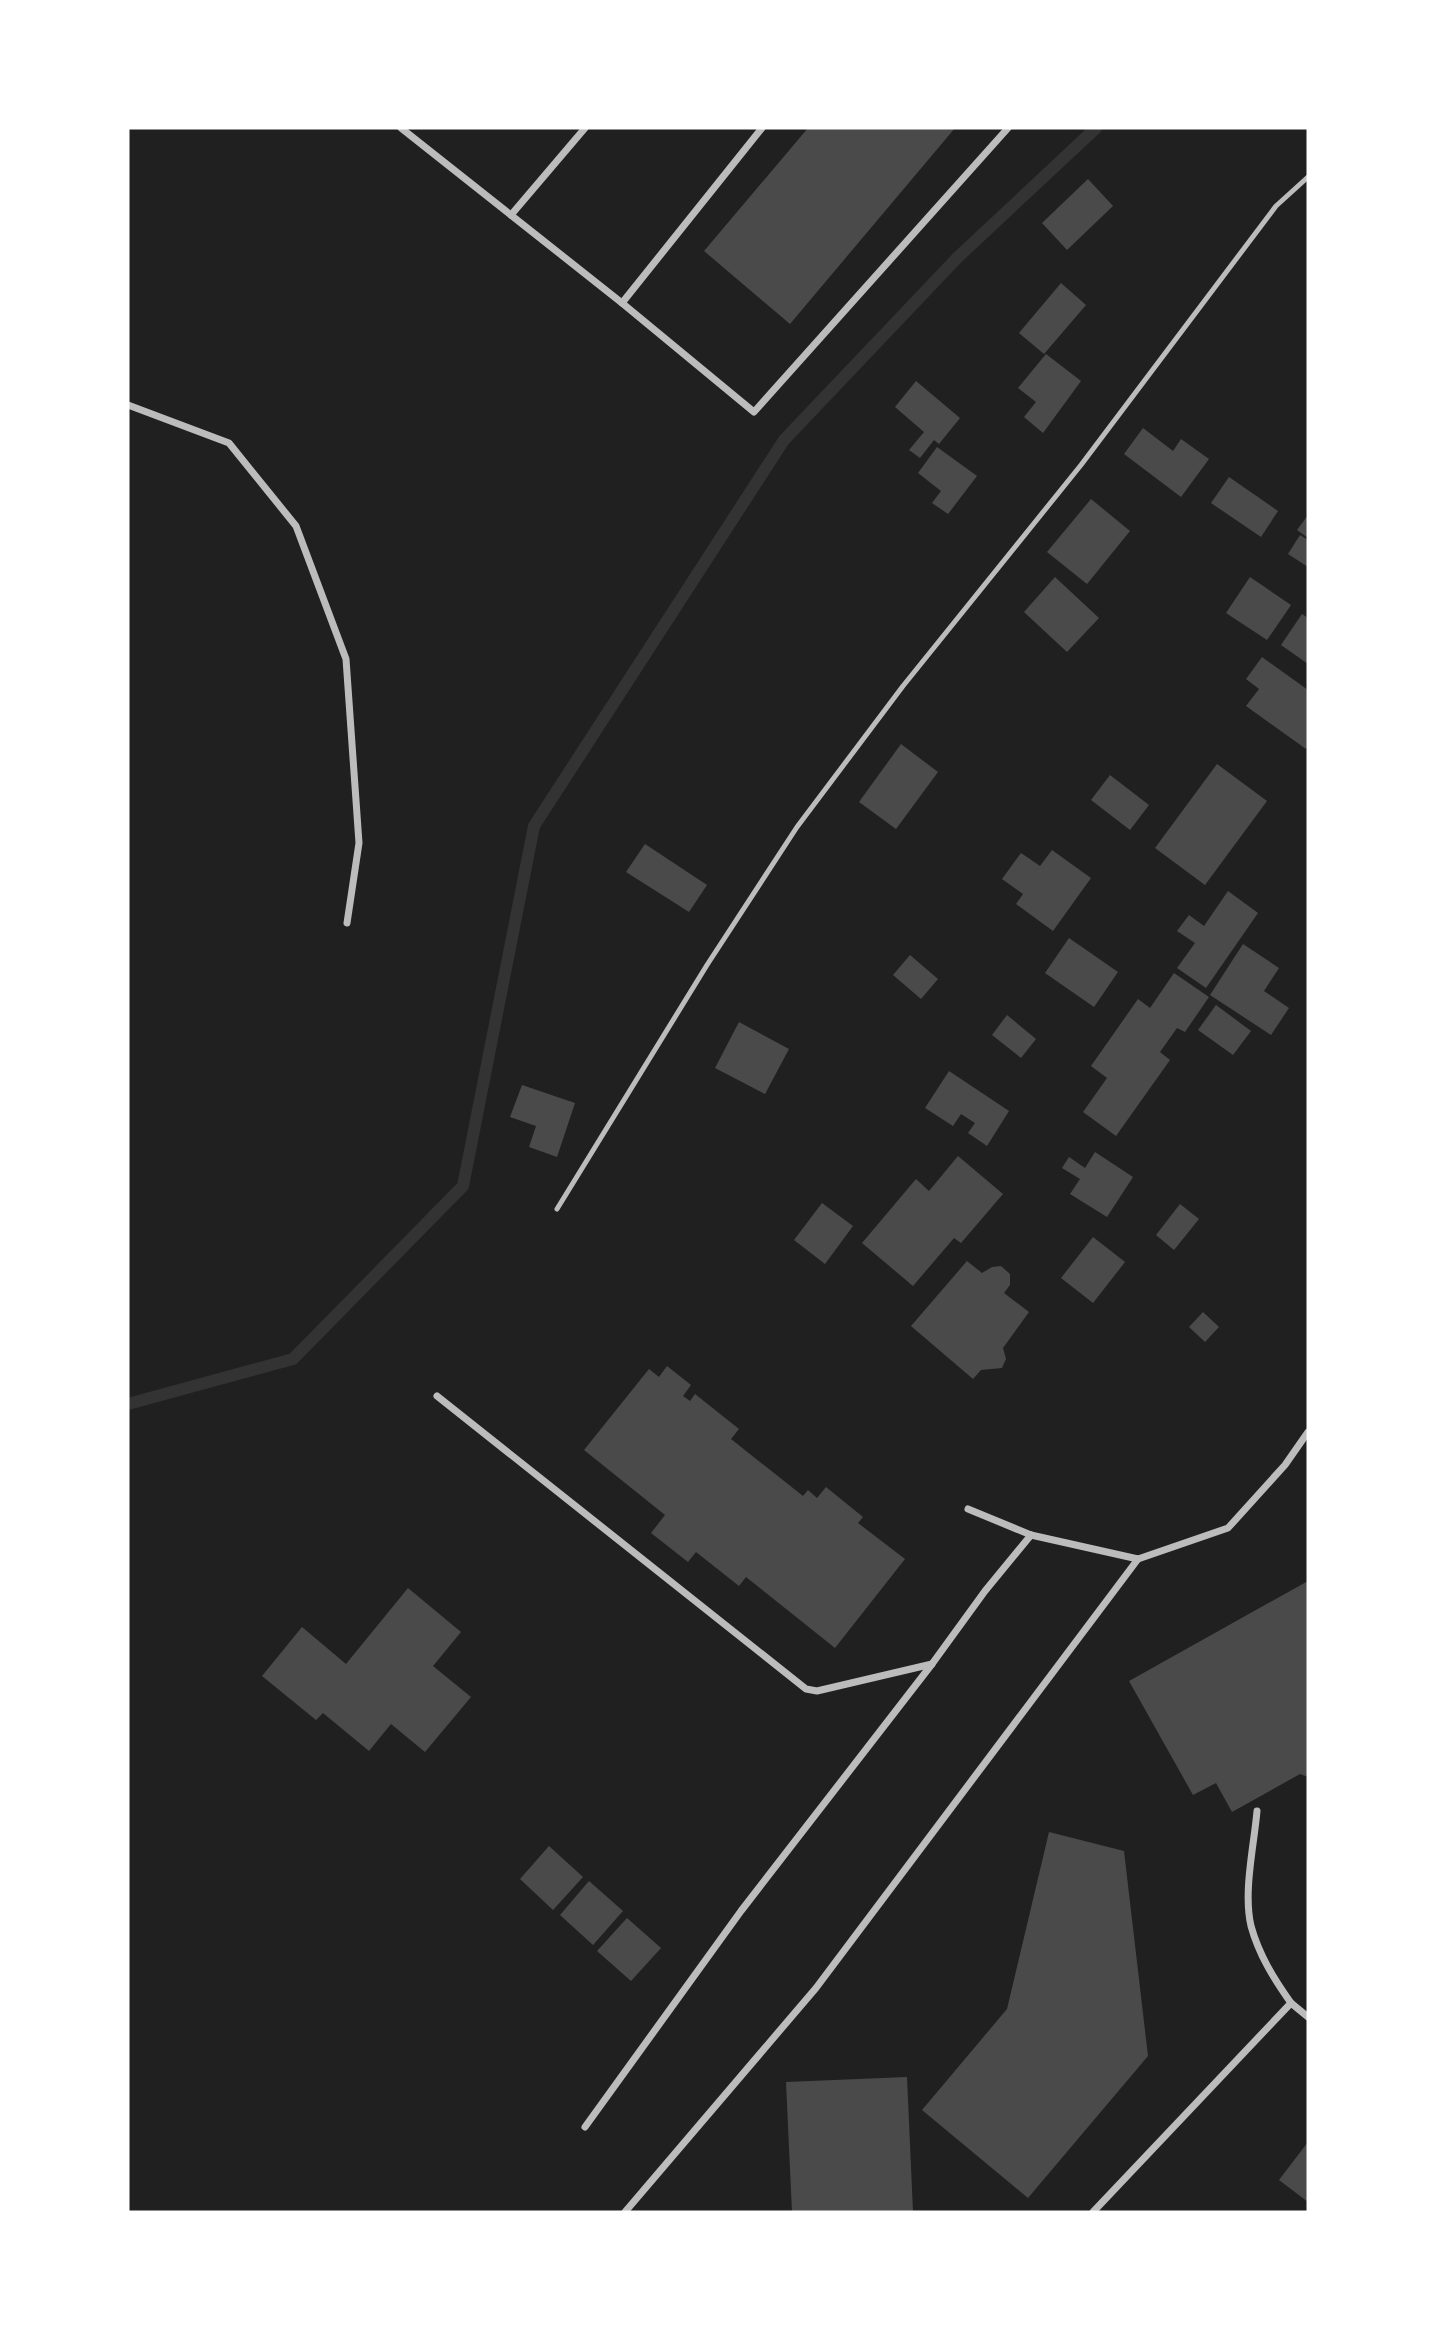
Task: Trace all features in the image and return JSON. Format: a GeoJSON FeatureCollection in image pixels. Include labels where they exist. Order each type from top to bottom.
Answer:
{"type":"FeatureCollection","features":[{"type":"Feature","properties":{"kind":"street"},"geometry":{"type":"LineString","coordinates":[[401,128],[622,303],[754,412],[1008,128]]}},
{"type":"Feature","properties":{"kind":"street"},"geometry":{"type":"LineString","coordinates":[[512,215],[585,128]]}},
{"type":"Feature","properties":{"kind":"street"},"geometry":{"type":"LineString","coordinates":[[622,303],[762,128]]}},
{"type":"Feature","properties":{"kind":"street"},"geometry":{"type":"LineString","coordinates":[[128,405],[229,443],[296,526],[346,659],[359,843],[347,923]]}},
{"type":"Feature","properties":{"kind":"street"},"geometry":{"type":"LineString","coordinates":[[437,1396],[806,1689],[817,1691],[932,1664]]}},
{"type":"Feature","properties":{"kind":"street"},"geometry":{"type":"LineString","coordinates":[[968,1508],[1031,1535],[1138,1559],[1227,1528],[1285,1465],[1308,1432]]}},
{"type":"Feature","properties":{"kind":"street"},"geometry":{"type":"LineString","coordinates":[[585,2127],[741,1911],[932,1664],[985,1591],[1031,1535]]}},
{"type":"Feature","properties":{"kind":"street"},"geometry":{"type":"LineString","coordinates":[[625,2212],[816,1988],[1138,1559]]}},
{"type":"Feature","properties":{"kind":"street"},"geometry":{"type":"LineString","coordinates":[[1257,1811],[1249,1899],[1251,1924],[1260,1952],[1273,1978],[1291,2003],[1308,2017]]}},
{"type":"Feature","properties":{"kind":"street"},"geometry":{"type":"LineString","coordinates":[[1093,2212],[1291,2003]]}},
{"type":"Feature","properties":{"kind":"lane"},"geometry":{"type":"LineString","coordinates":[[557,1209],[707,965],[797,827],[902,687],[1082,465],[1276,206],[1308,177]]}},
{"type":"Feature","properties":{"kind":"shaded area"},"geometry":{"type":"Polygon","coordinates":[[[128,128],[1308,128],[1308,2212],[128,2212],[128,128]]]}},
{"type":"Feature","properties":{"kind":"building"},"geometry":{"type":"Polygon","coordinates":[[[808,128],[955,128],[790,324],[704,251],[808,128]]]}},
{"type":"Feature","properties":{"kind":"building"},"geometry":{"type":"Polygon","coordinates":[[[1088,179],[1113,206],[1067,250],[1042,223],[1088,179]]]}},
{"type":"Feature","properties":{"kind":"building"},"geometry":{"type":"Polygon","coordinates":[[[1061,283],[1086,305],[1044,354],[1019,333],[1061,283]]]}},
{"type":"Feature","properties":{"kind":"building"},"geometry":{"type":"Polygon","coordinates":[[[1046,354],[1081,381],[1043,433],[1024,417],[1036,402],[1018,388],[1046,354]]]}},
{"type":"Feature","properties":{"kind":"building"},"geometry":{"type":"Polygon","coordinates":[[[916,381],[960,418],[939,444],[934,440],[920,458],[909,450],[924,432],[895,407],[916,381]]]}},
{"type":"Feature","properties":{"kind":"building"},"geometry":{"type":"Polygon","coordinates":[[[1143,428],[1173,451],[1181,439],[1209,459],[1181,497],[1124,454],[1143,428]]]}},
{"type":"Feature","properties":{"kind":"building"},"geometry":{"type":"Polygon","coordinates":[[[937,447],[977,476],[948,514],[932,503],[941,491],[918,473],[937,447]]]}},
{"type":"Feature","properties":{"kind":"building"},"geometry":{"type":"Polygon","coordinates":[[[1229,477],[1278,511],[1261,537],[1211,503],[1229,477]]]}},
{"type":"Feature","properties":{"kind":"building"},"geometry":{"type":"Polygon","coordinates":[[[1091,499],[1130,531],[1087,584],[1047,552],[1091,499]]]}},
{"type":"Feature","properties":{"kind":"building"},"geometry":{"type":"Polygon","coordinates":[[[1308,515],[1308,538],[1297,530],[1308,515]]]}},
{"type":"Feature","properties":{"kind":"building"},"geometry":{"type":"Polygon","coordinates":[[[1300,535],[1308,540],[1308,567],[1288,554],[1300,535]]]}},
{"type":"Feature","properties":{"kind":"building"},"geometry":{"type":"Polygon","coordinates":[[[1055,577],[1099,618],[1067,652],[1024,612],[1055,577]]]}},
{"type":"Feature","properties":{"kind":"building"},"geometry":{"type":"Polygon","coordinates":[[[1250,577],[1291,605],[1267,640],[1226,613],[1250,577]]]}},
{"type":"Feature","properties":{"kind":"building"},"geometry":{"type":"Polygon","coordinates":[[[1302,614],[1308,618],[1308,664],[1281,645],[1302,614]]]}},
{"type":"Feature","properties":{"kind":"building"},"geometry":{"type":"Polygon","coordinates":[[[1262,657],[1308,690],[1306,749],[1246,706],[1259,689],[1246,679],[1262,657]]]}},
{"type":"Feature","properties":{"kind":"building"},"geometry":{"type":"Polygon","coordinates":[[[901,744],[938,772],[896,829],[859,802],[901,744]]]}},
{"type":"Feature","properties":{"kind":"building"},"geometry":{"type":"Polygon","coordinates":[[[1217,764],[1267,801],[1205,885],[1155,848],[1217,764]]]}},
{"type":"Feature","properties":{"kind":"building"},"geometry":{"type":"Polygon","coordinates":[[[1110,775],[1149,805],[1130,830],[1091,800],[1110,775]]]}},
{"type":"Feature","properties":{"kind":"building"},"geometry":{"type":"Polygon","coordinates":[[[645,844],[707,885],[689,912],[626,872],[645,844]]]}},
{"type":"Feature","properties":{"kind":"building"},"geometry":{"type":"Polygon","coordinates":[[[1052,850],[1091,878],[1053,931],[1016,904],[1023,894],[1002,879],[1021,853],[1040,866],[1052,850]]]}},
{"type":"Feature","properties":{"kind":"building"},"geometry":{"type":"Polygon","coordinates":[[[1228,891],[1258,913],[1206,988],[1177,968],[1195,943],[1177,931],[1189,915],[1204,926],[1228,891]]]}},
{"type":"Feature","properties":{"kind":"building"},"geometry":{"type":"Polygon","coordinates":[[[1069,938],[1118,972],[1094,1007],[1045,973],[1069,938]]]}},
{"type":"Feature","properties":{"kind":"building"},"geometry":{"type":"Polygon","coordinates":[[[1243,944],[1279,968],[1264,991],[1289,1008],[1271,1035],[1210,995],[1243,944]]]}},
{"type":"Feature","properties":{"kind":"building"},"geometry":{"type":"Polygon","coordinates":[[[910,955],[938,979],[921,999],[893,975],[910,955]]]}},
{"type":"Feature","properties":{"kind":"building"},"geometry":{"type":"Polygon","coordinates":[[[1174,973],[1209,997],[1185,1032],[1177,1028],[1160,1052],[1170,1060],[1116,1136],[1083,1112],[1107,1078],[1091,1066],[1138,999],[1150,1008],[1174,973]]]}},
{"type":"Feature","properties":{"kind":"building"},"geometry":{"type":"Polygon","coordinates":[[[1216,1005],[1251,1031],[1233,1055],[1198,1030],[1216,1005]]]}},
{"type":"Feature","properties":{"kind":"building"},"geometry":{"type":"Polygon","coordinates":[[[1007,1015],[1036,1039],[1021,1058],[992,1035],[1007,1015]]]}},
{"type":"Feature","properties":{"kind":"building"},"geometry":{"type":"Polygon","coordinates":[[[739,1022],[789,1049],[765,1094],[715,1068],[739,1022]]]}},
{"type":"Feature","properties":{"kind":"building"},"geometry":{"type":"Polygon","coordinates":[[[949,1071],[1009,1111],[987,1146],[968,1133],[975,1123],[961,1114],[953,1126],[925,1108],[949,1071]]]}},
{"type":"Feature","properties":{"kind":"building"},"geometry":{"type":"Polygon","coordinates":[[[522,1085],[575,1103],[557,1157],[529,1147],[536,1126],[510,1117],[522,1085]]]}},
{"type":"Feature","properties":{"kind":"building"},"geometry":{"type":"Polygon","coordinates":[[[1095,1152],[1133,1177],[1107,1217],[1070,1194],[1080,1179],[1062,1168],[1069,1157],[1085,1168],[1095,1152]]]}},
{"type":"Feature","properties":{"kind":"building"},"geometry":{"type":"Polygon","coordinates":[[[958,1156],[1003,1194],[961,1243],[954,1238],[913,1286],[862,1243],[916,1179],[929,1191],[958,1156]]]}},
{"type":"Feature","properties":{"kind":"building"},"geometry":{"type":"Polygon","coordinates":[[[822,1203],[853,1226],[825,1264],[794,1240],[822,1203]]]}},
{"type":"Feature","properties":{"kind":"building"},"geometry":{"type":"Polygon","coordinates":[[[1180,1204],[1199,1219],[1174,1250],[1156,1235],[1180,1204]]]}},
{"type":"Feature","properties":{"kind":"building"},"geometry":{"type":"Polygon","coordinates":[[[1093,1237],[1125,1262],[1093,1303],[1061,1278],[1093,1237]]]}},
{"type":"Feature","properties":{"kind":"building"},"geometry":{"type":"Polygon","coordinates":[[[967,1261],[982,1273],[992,1267],[1001,1266],[1010,1274],[1010,1285],[1004,1293],[1029,1312],[1003,1348],[1006,1359],[1002,1368],[981,1370],[973,1379],[911,1326],[967,1261]]]}},
{"type":"Feature","properties":{"kind":"building"},"geometry":{"type":"Polygon","coordinates":[[[1203,1312],[1219,1327],[1205,1342],[1189,1327],[1203,1312]]]}},
{"type":"Feature","properties":{"kind":"building"},"geometry":{"type":"Polygon","coordinates":[[[667,1366],[691,1385],[683,1396],[690,1401],[695,1394],[739,1429],[731,1439],[803,1496],[808,1490],[817,1498],[826,1487],[863,1517],[858,1523],[905,1559],[835,1648],[746,1577],[739,1586],[696,1552],[688,1562],[651,1533],[665,1515],[584,1450],[649,1369],[659,1377],[667,1366]]]}},
{"type":"Feature","properties":{"kind":"building"},"geometry":{"type":"Polygon","coordinates":[[[1308,1581],[1308,1777],[1300,1774],[1232,1812],[1216,1783],[1193,1795],[1129,1681],[1308,1581]]]}},
{"type":"Feature","properties":{"kind":"building"},"geometry":{"type":"Polygon","coordinates":[[[408,1588],[461,1632],[433,1666],[471,1697],[425,1752],[391,1724],[369,1751],[323,1713],[316,1720],[262,1676],[302,1627],[346,1664],[408,1588]]]}},
{"type":"Feature","properties":{"kind":"building"},"geometry":{"type":"Polygon","coordinates":[[[1049,1832],[1124,1851],[1148,2056],[1028,2198],[922,2110],[1007,2009],[1049,1832]]]}},
{"type":"Feature","properties":{"kind":"building"},"geometry":{"type":"Polygon","coordinates":[[[549,1846],[583,1877],[553,1910],[520,1879],[549,1846]]]}},
{"type":"Feature","properties":{"kind":"building"},"geometry":{"type":"Polygon","coordinates":[[[589,1881],[623,1911],[593,1945],[560,1915],[589,1881]]]}},
{"type":"Feature","properties":{"kind":"building"},"geometry":{"type":"Polygon","coordinates":[[[627,1918],[661,1948],[631,1981],[597,1951],[627,1918]]]}},
{"type":"Feature","properties":{"kind":"building"},"geometry":{"type":"Polygon","coordinates":[[[907,2077],[913,2212],[792,2212],[786,2082],[907,2077]]]}},
{"type":"Feature","properties":{"kind":"building"},"geometry":{"type":"Polygon","coordinates":[[[1308,2142],[1308,2202],[1279,2180],[1308,2142]]]}},
{"type":"Feature","properties":{"kind":"waterway"},"geometry":{"type":"LineString","coordinates":[[128,1404],[293,1359],[463,1186],[534,826],[784,440],[957,258],[1096,128]]}}]}
